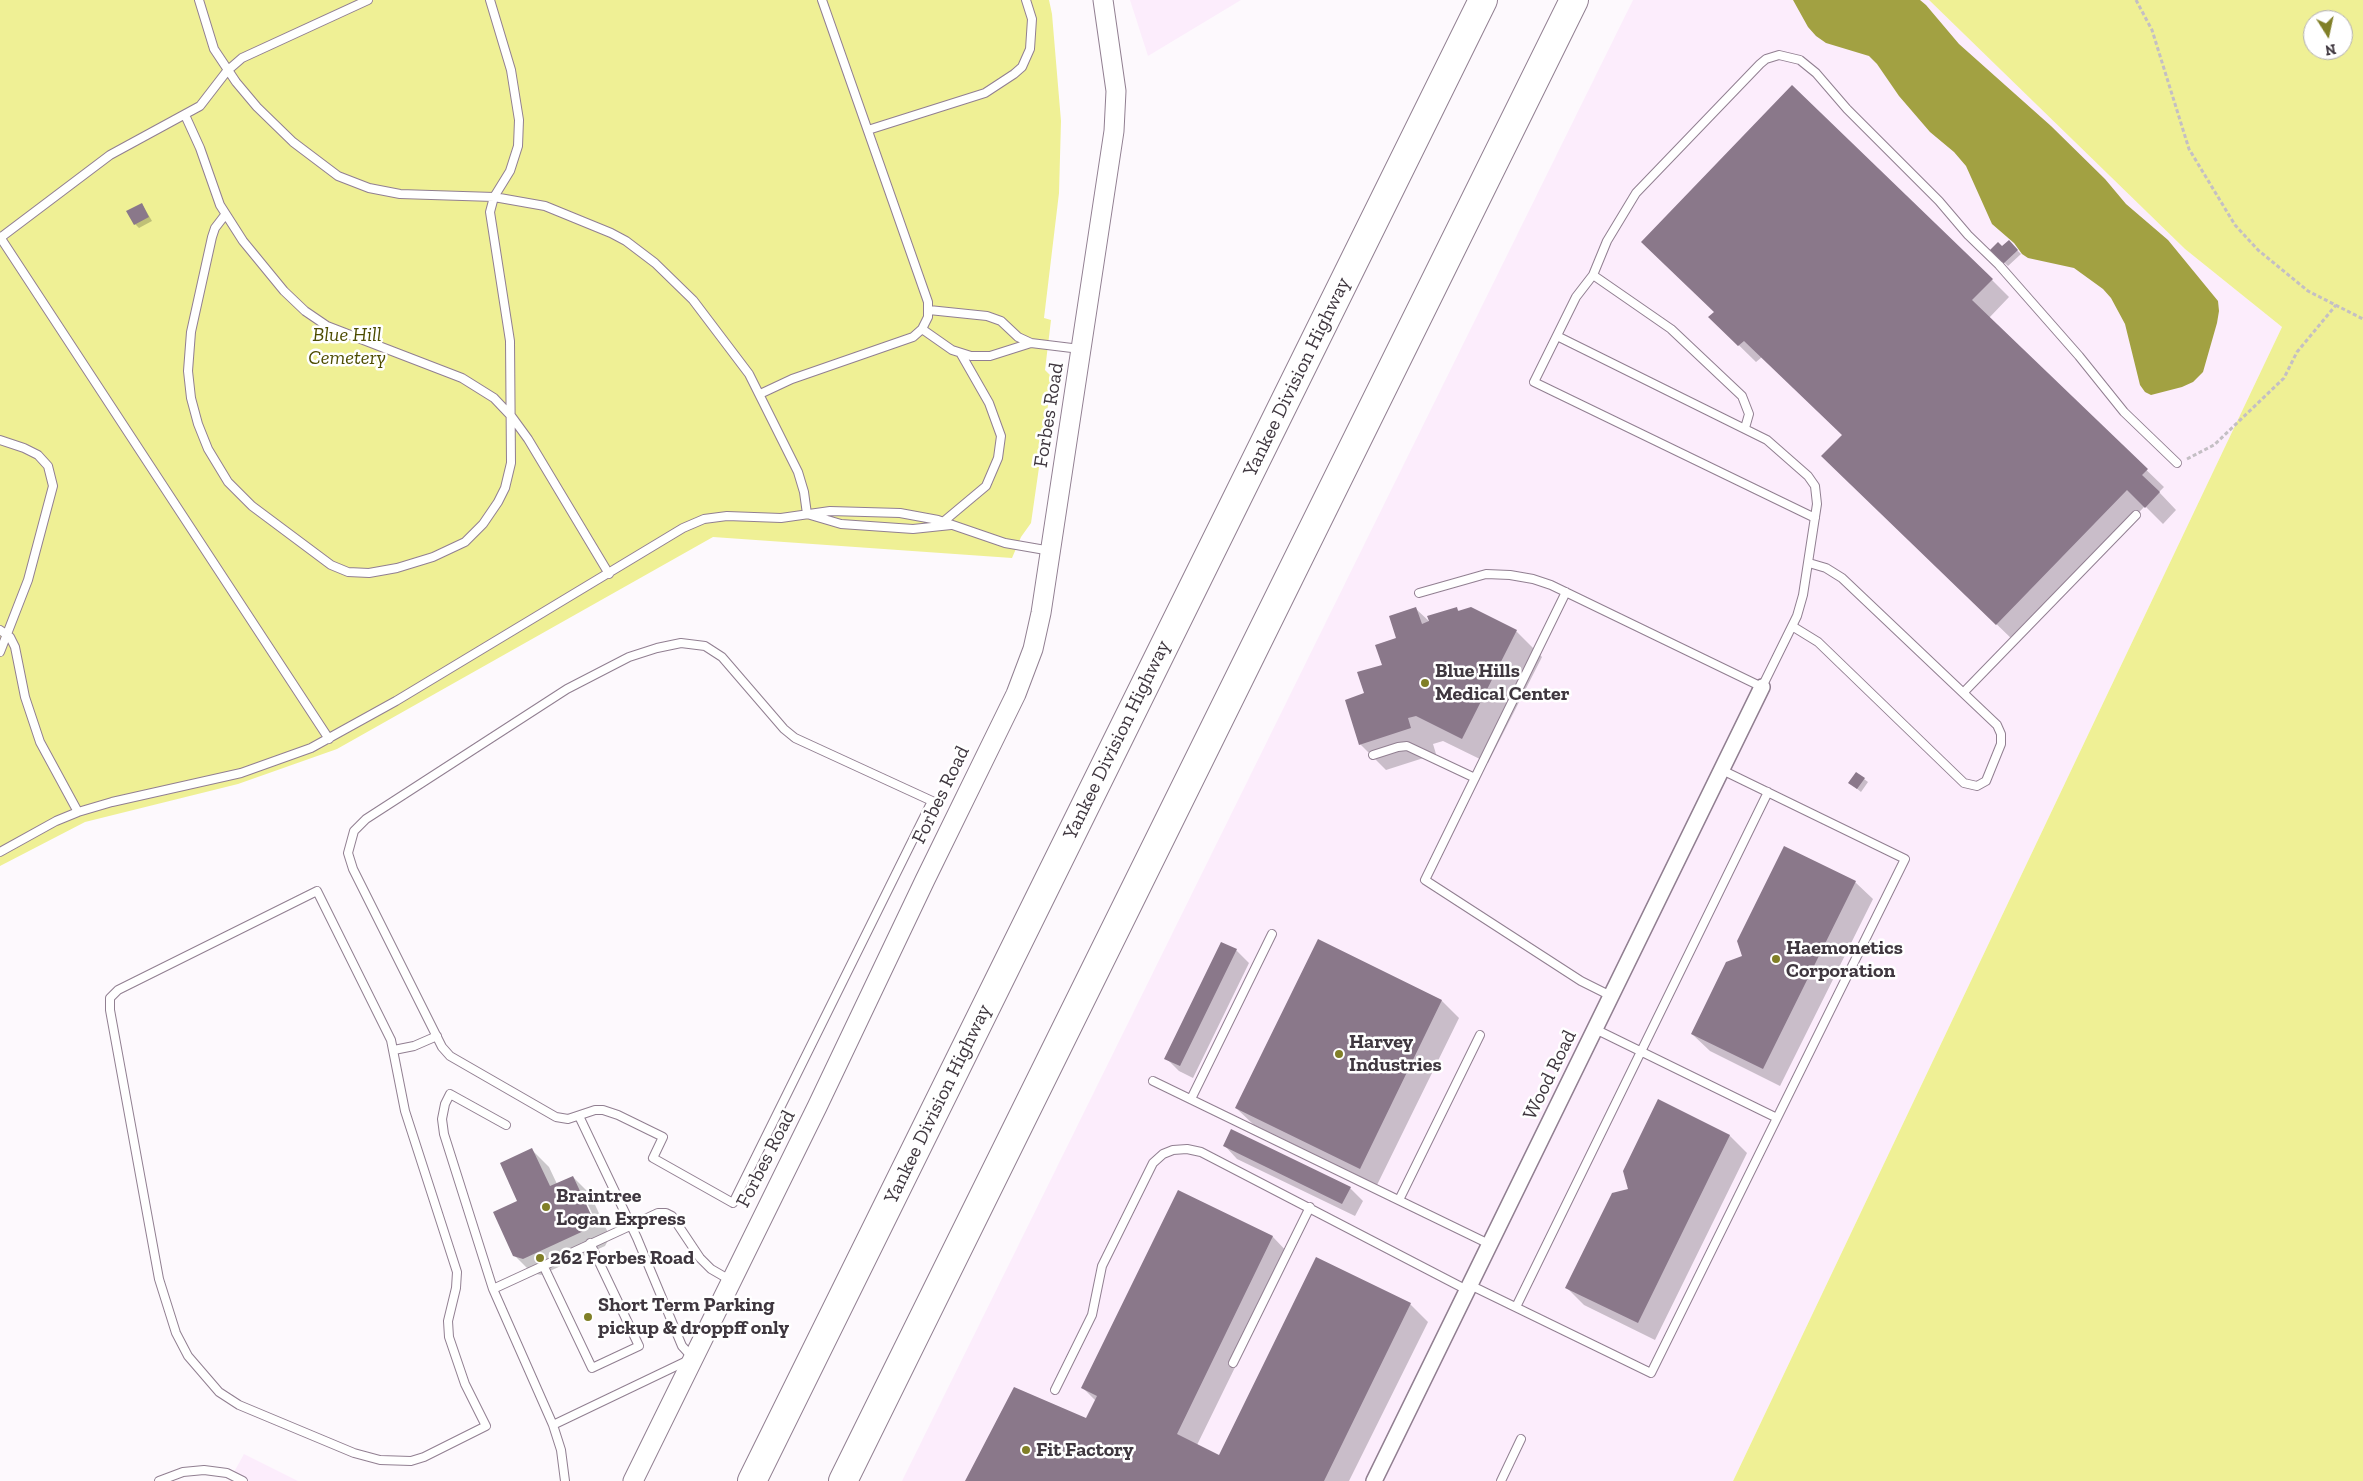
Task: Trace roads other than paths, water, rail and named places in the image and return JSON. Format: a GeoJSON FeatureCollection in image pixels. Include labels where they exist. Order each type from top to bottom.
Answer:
{"type":"FeatureCollection","features":[{"type":"Feature","properties":{"kind":"highway","name":"Yankee Division Highway"},"geometry":{"type":"LineString","coordinates":[[752,1481],[1483,0]]}},
{"type":"Feature","properties":{"kind":"highway"},"geometry":{"type":"LineString","coordinates":[[843,1481],[1574,0]]}},
{"type":"Feature","properties":{"kind":"street","name":"Forbes Road"},"geometry":{"type":"LineString","coordinates":[[633,1481],[730,1280],[817,1107],[1016,694],[1028,665],[1038,632],[1051,552],[1114,131],[1116,105],[1114,75],[1103,0]]}},
{"type":"Feature","properties":{"kind":"street","name":"Wood Road"},"geometry":{"type":"LineString","coordinates":[[1374,1481],[1762,687]]}},
{"type":"Feature","properties":{"kind":"lane"},"geometry":{"type":"LineString","coordinates":[[199,0],[209,38],[227,71],[273,123],[312,158],[338,176],[369,188],[400,194],[494,197],[526,201],[564,213],[611,233],[640,251],[693,300],[742,363],[760,394],[798,472],[804,492],[807,514]]}},
{"type":"Feature","properties":{"kind":"lane"},"geometry":{"type":"LineString","coordinates":[[329,738],[0,237],[110,155],[185,115],[206,100],[227,71],[251,53],[368,0]]}},
{"type":"Feature","properties":{"kind":"lane"},"geometry":{"type":"LineString","coordinates":[[225,215],[215,228],[212,237],[190,345],[189,385],[198,424],[216,463],[236,491],[252,506],[331,565],[340,569],[358,573],[397,568],[440,554],[465,542],[476,533],[491,514],[505,488],[511,462],[512,417],[509,327],[490,228],[490,212],[494,197],[510,172],[518,146],[519,120],[511,70],[490,0]]}},
{"type":"Feature","properties":{"kind":"lane"},"geometry":{"type":"LineString","coordinates":[[760,394],[792,379],[907,340],[922,329],[929,310],[822,0]]}},
{"type":"Feature","properties":{"kind":"lane"},"geometry":{"type":"LineString","coordinates":[[868,130],[985,92],[1014,74],[1027,58],[1031,44],[1032,19],[1026,0]]}},
{"type":"Feature","properties":{"kind":"lane"},"geometry":{"type":"LineString","coordinates":[[1815,518],[1534,382],[1576,297],[1593,275],[1607,241],[1629,203],[1643,185],[1766,59],[1779,55],[1794,58],[1811,68],[1847,109],[1940,201],[1968,235],[2007,273],[2079,356],[2118,405],[2177,463]]}},
{"type":"Feature","properties":{"kind":"lane"},"geometry":{"type":"LineString","coordinates":[[185,115],[196,138],[215,194],[225,215],[242,241],[268,273],[295,302],[316,319],[338,330],[462,378],[485,391],[512,417],[528,439],[609,574]]}},
{"type":"Feature","properties":{"kind":"lane"},"geometry":{"type":"LineString","coordinates":[[1593,275],[1671,328],[1742,396],[1749,414],[1745,428]]}},
{"type":"Feature","properties":{"kind":"lane"},"geometry":{"type":"LineString","coordinates":[[929,310],[987,316],[1001,321],[1018,337],[1031,343],[1082,349]]}},
{"type":"Feature","properties":{"kind":"lane"},"geometry":{"type":"LineString","coordinates":[[922,329],[944,345],[961,354],[990,356],[1031,343]]}},
{"type":"Feature","properties":{"kind":"lane"},"geometry":{"type":"LineString","coordinates":[[1419,593],[1474,576],[1498,574],[1533,579],[1566,592],[1762,687],[1792,626],[1802,600],[1818,498],[1812,481],[1773,444],[1745,428],[1557,336]]}},
{"type":"Feature","properties":{"kind":"lane"},"geometry":{"type":"LineString","coordinates":[[943,522],[986,486],[998,458],[1001,436],[989,403],[961,354]]}},
{"type":"Feature","properties":{"kind":"lane"},"geometry":{"type":"LineString","coordinates":[[0,440],[16,444],[38,455],[48,466],[53,486],[28,580],[4,632],[0,652]]}},
{"type":"Feature","properties":{"kind":"lane"},"geometry":{"type":"LineString","coordinates":[[0,852],[56,821],[78,812],[112,802],[241,773],[289,757],[329,738],[419,688],[683,528],[704,519],[727,516],[781,518],[843,510],[900,513],[943,522],[1005,543],[1051,552]]}},
{"type":"Feature","properties":{"kind":"lane"},"geometry":{"type":"LineString","coordinates":[[807,514],[841,524],[913,529],[953,525]]}},
{"type":"Feature","properties":{"kind":"lane"},"geometry":{"type":"LineString","coordinates":[[1964,693],[2136,515]]}},
{"type":"Feature","properties":{"kind":"lane"},"geometry":{"type":"LineString","coordinates":[[1792,626],[1818,642],[1964,783],[1977,786],[1982,784],[1988,776],[2002,737],[1997,725],[1842,578],[1826,568],[1809,563]]}},
{"type":"Feature","properties":{"kind":"lane"},"geometry":{"type":"LineString","coordinates":[[1566,592],[1425,880],[1581,982],[1611,996]]}},
{"type":"Feature","properties":{"kind":"lane"},"geometry":{"type":"LineString","coordinates":[[4,632],[15,647],[25,697],[34,727],[53,768],[78,812]]}},
{"type":"Feature","properties":{"kind":"lane"},"geometry":{"type":"LineString","coordinates":[[689,643],[705,646],[722,657],[795,738],[932,801],[733,1203],[653,1158],[663,1137],[611,1112],[595,1110],[568,1120],[556,1117],[455,1060],[445,1051],[437,1036],[353,869],[348,854],[351,838],[359,825],[372,815],[568,689],[612,664],[670,645],[689,643]]}},
{"type":"Feature","properties":{"kind":"lane"},"geometry":{"type":"LineString","coordinates":[[1373,755],[1407,746],[1475,778]]}},
{"type":"Feature","properties":{"kind":"lane"},"geometry":{"type":"LineString","coordinates":[[1055,1390],[1092,1315],[1102,1266],[1153,1163],[1163,1154],[1177,1149],[1197,1151],[1468,1287],[1516,1307],[1651,1373],[1905,859],[1722,770]]}},
{"type":"Feature","properties":{"kind":"lane"},"geometry":{"type":"LineString","coordinates":[[1516,1307],[1768,792]]}},
{"type":"Feature","properties":{"kind":"lane"},"geometry":{"type":"LineString","coordinates":[[317,891],[386,1028],[394,1050],[405,1111],[457,1272],[456,1288],[448,1321],[451,1344],[465,1384],[486,1426],[424,1457],[402,1462],[380,1460],[347,1451],[239,1405],[219,1392],[188,1356],[176,1333],[158,1273],[110,1010],[110,998],[118,990],[317,891]]}},
{"type":"Feature","properties":{"kind":"lane"},"geometry":{"type":"LineString","coordinates":[[1191,1099],[1272,934]]}},
{"type":"Feature","properties":{"kind":"lane"},"geometry":{"type":"LineString","coordinates":[[1595,1029],[1777,1118]]}},
{"type":"Feature","properties":{"kind":"lane"},"geometry":{"type":"LineString","coordinates":[[1399,1200],[1480,1035]]}},
{"type":"Feature","properties":{"kind":"lane"},"geometry":{"type":"LineString","coordinates":[[394,1050],[414,1046],[437,1036]]}},
{"type":"Feature","properties":{"kind":"lane"},"geometry":{"type":"LineString","coordinates":[[1153,1081],[1489,1244]]}},
{"type":"Feature","properties":{"kind":"lane"},"geometry":{"type":"LineString","coordinates":[[506,1125],[450,1094],[445,1104],[442,1119],[444,1134],[493,1289],[553,1425],[561,1450],[566,1481]]}},
{"type":"Feature","properties":{"kind":"lane"},"geometry":{"type":"LineString","coordinates":[[553,1425],[693,1358],[682,1346],[630,1224],[579,1116]]}},
{"type":"Feature","properties":{"kind":"lane"},"geometry":{"type":"LineString","coordinates":[[1233,1363],[1310,1207]]}},
{"type":"Feature","properties":{"kind":"lane"},"geometry":{"type":"LineString","coordinates":[[493,1289],[630,1224],[658,1213],[666,1213],[672,1216],[700,1258],[712,1269],[730,1280]]}},
{"type":"Feature","properties":{"kind":"lane"},"geometry":{"type":"LineString","coordinates":[[543,1265],[592,1368],[639,1346],[590,1243]]}},
{"type":"Feature","properties":{"kind":"lane"},"geometry":{"type":"LineString","coordinates":[[1501,1481],[1522,1439]]}},
{"type":"Feature","properties":{"kind":"lane"},"geometry":{"type":"LineString","coordinates":[[159,1481],[183,1472],[204,1470],[227,1473],[243,1481]]}},
{"type":"Feature","properties":{"kind":"place","name":"Blue Hills Medical Center"},"geometry":{"type":"Point","coordinates":[1425,683]}},
{"type":"Feature","properties":{"kind":"place","name":"Haemonetics Corporation"},"geometry":{"type":"Point","coordinates":[1776,959]}},
{"type":"Feature","properties":{"kind":"place","name":"Harvey Industries"},"geometry":{"type":"Point","coordinates":[1339,1054]}},
{"type":"Feature","properties":{"kind":"place","name":"Braintree Logan Express"},"geometry":{"type":"Point","coordinates":[546,1207]}},
{"type":"Feature","properties":{"kind":"place","name":"262 Forbes Road"},"geometry":{"type":"Point","coordinates":[540,1258]}},
{"type":"Feature","properties":{"kind":"place","name":"Short Term Parking pickup & droppff only"},"geometry":{"type":"Point","coordinates":[588,1317]}},
{"type":"Feature","properties":{"kind":"place","name":"Fit Factory"},"geometry":{"type":"Point","coordinates":[1026,1450]}},
{"type":"Feature","properties":{"kind":"park label","name":"Blue Hill Cemetery"},"geometry":{"type":"Point","coordinates":[347,346]}}]}
